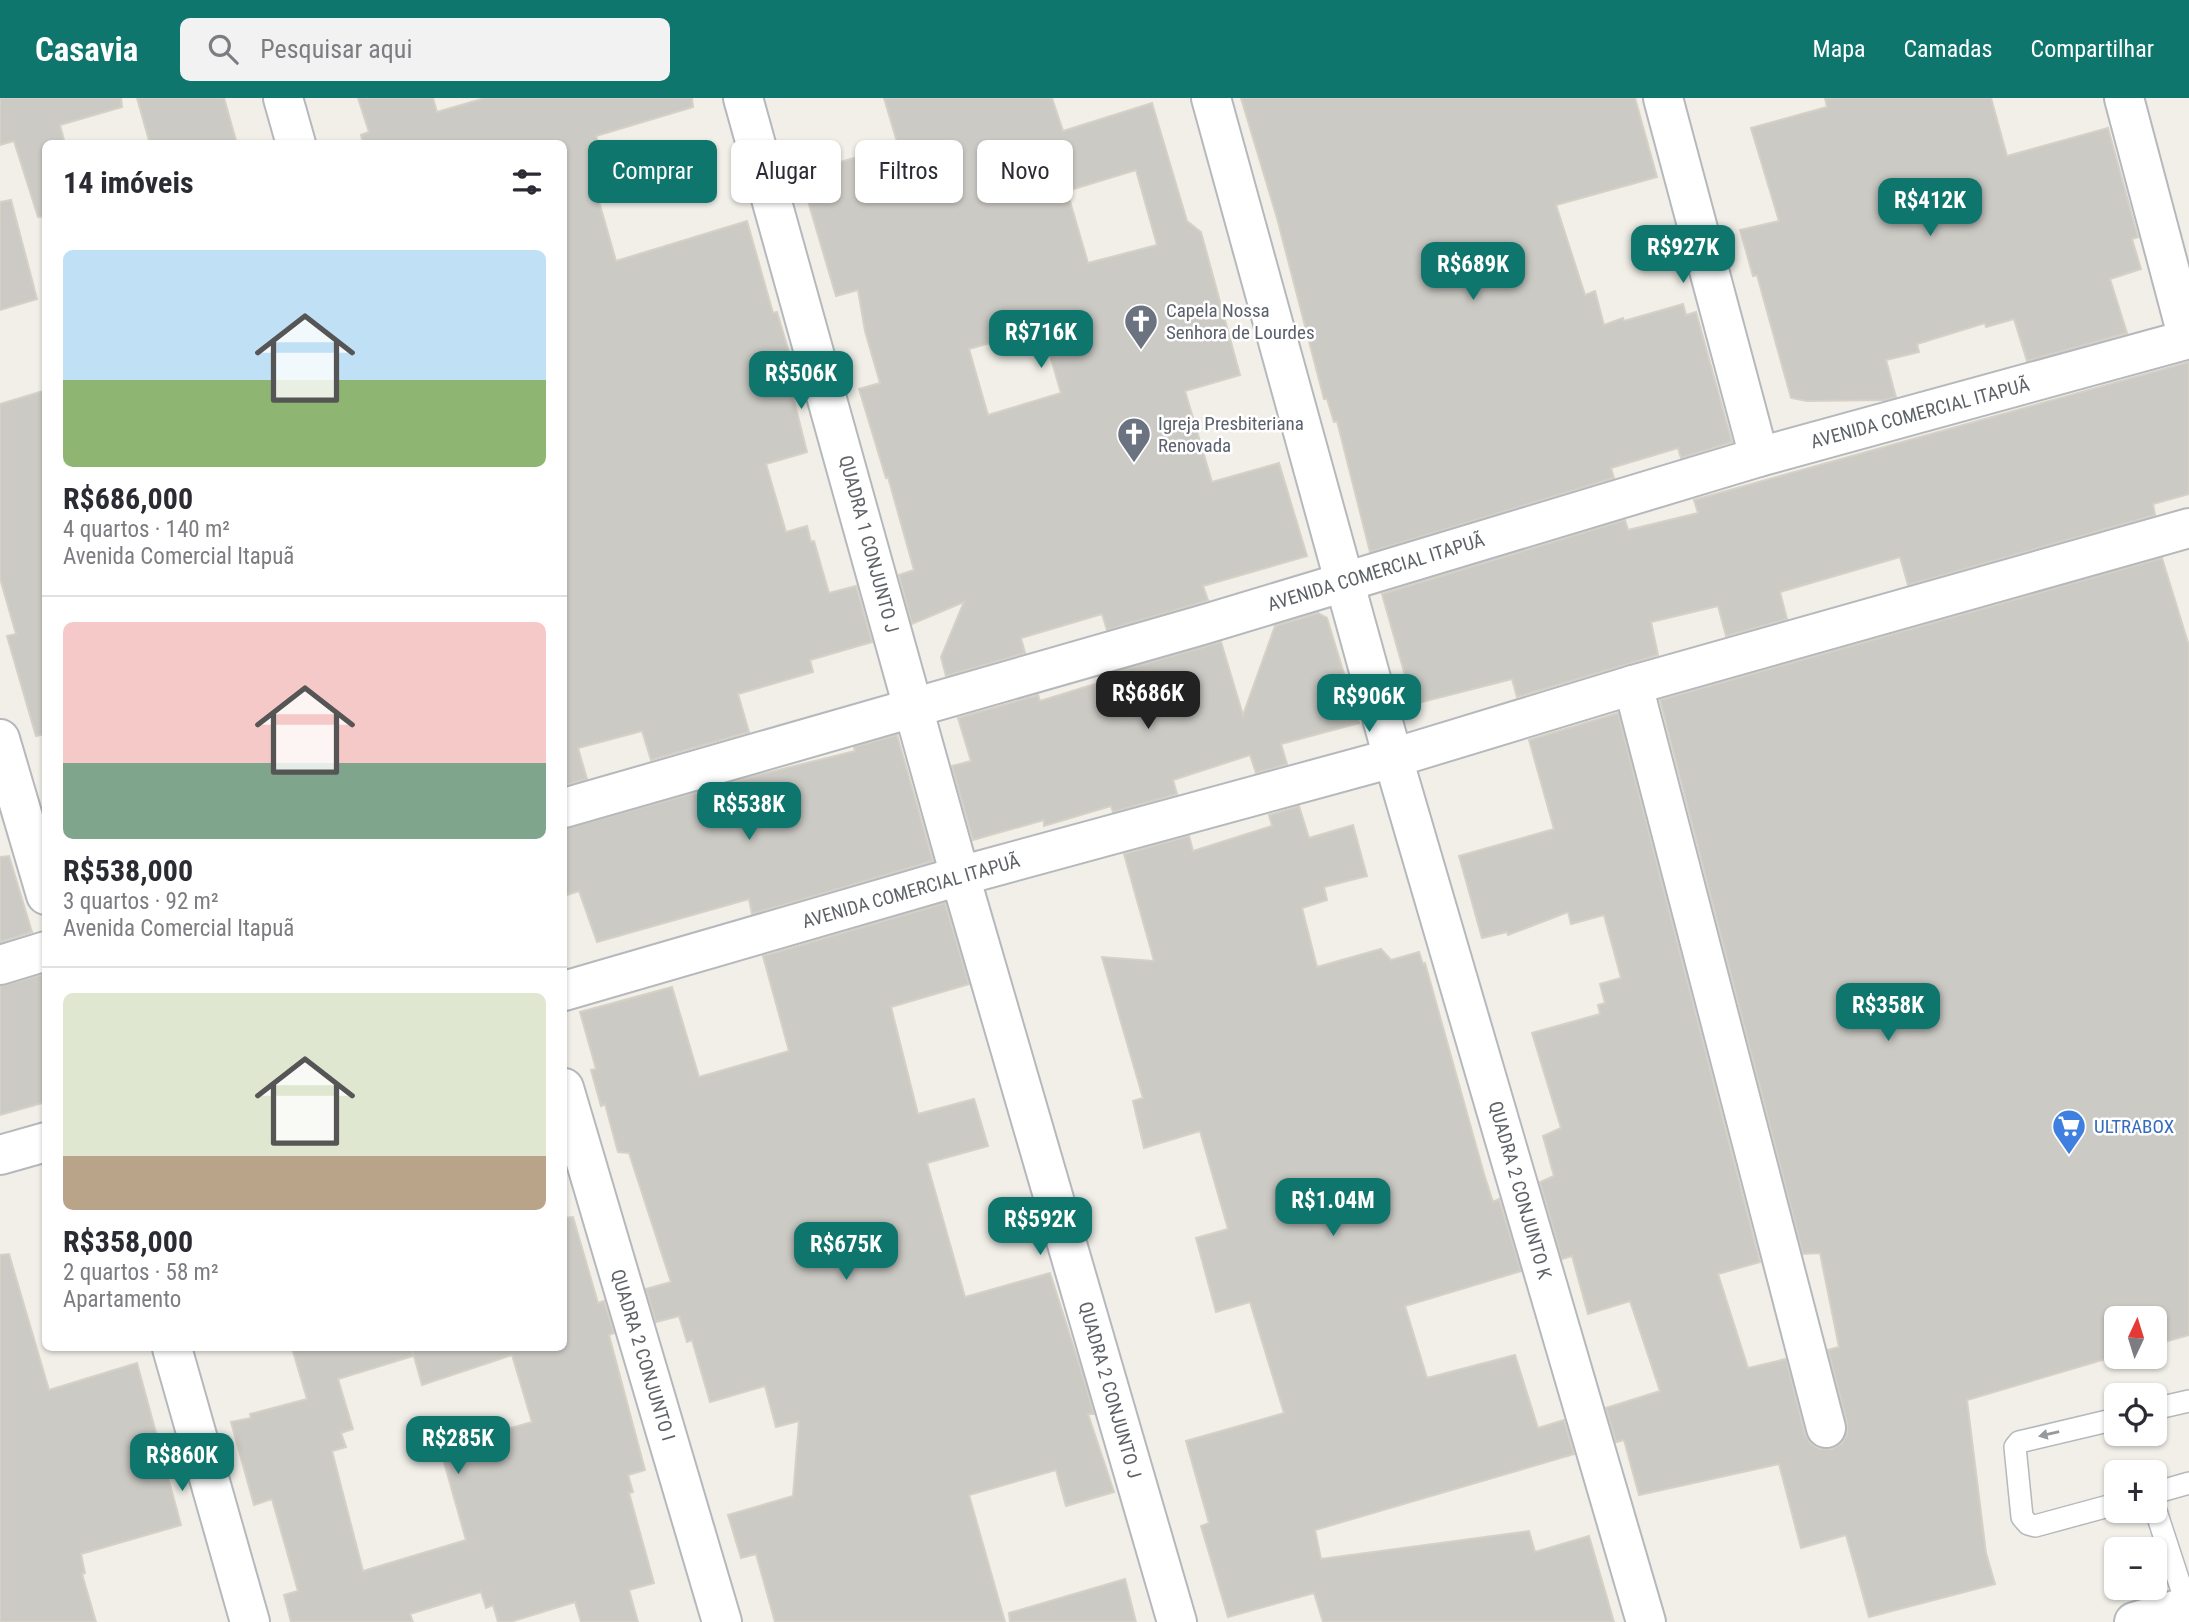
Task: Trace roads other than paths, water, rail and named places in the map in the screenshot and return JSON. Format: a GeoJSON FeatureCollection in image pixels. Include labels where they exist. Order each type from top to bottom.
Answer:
{"type":"FeatureCollection","features":[{"type":"Feature","properties":{"kind":"street"},"geometry":{"type":"LineString","coordinates":[[283,98],[295,140]]}},
{"type":"Feature","properties":{"kind":"street","name":"QUADRA 1 CONJUNTO J"},"geometry":{"type":"LineString","coordinates":[[743,98],[960,876]]}},
{"type":"Feature","properties":{"kind":"street","name":"QUADRA 2 CONJUNTO K"},"geometry":{"type":"LineString","coordinates":[[1210,98],[1393,758],[1646,1622]]}},
{"type":"Feature","properties":{"kind":"street"},"geometry":{"type":"LineString","coordinates":[[1663,98],[1759,457]]}},
{"type":"Feature","properties":{"kind":"street"},"geometry":{"type":"LineString","coordinates":[[2124,98],[2188,339]]}},
{"type":"Feature","properties":{"kind":"street","name":"AVENIDA COMERCIAL ITAPUÃ"},"geometry":{"type":"LineString","coordinates":[[567,807],[1202,625],[1759,457],[2188,339]]}},
{"type":"Feature","properties":{"kind":"street","name":"AVENIDA COMERCIAL ITAPUÃ"},"geometry":{"type":"LineString","coordinates":[[567,990],[960,876],[1393,758],[1633,684],[2189,528]]}},
{"type":"Feature","properties":{"kind":"street"},"geometry":{"type":"LineString","coordinates":[[1633,684],[1826,1428]]}},
{"type":"Feature","properties":{"kind":"street"},"geometry":{"type":"LineString","coordinates":[[0,739],[42,881]]}},
{"type":"Feature","properties":{"kind":"street","name":"QUADRA 2 CONJUNTO J"},"geometry":{"type":"LineString","coordinates":[[960,876],[1177,1622]]}},
{"type":"Feature","properties":{"kind":"street"},"geometry":{"type":"LineString","coordinates":[[0,965],[42,952]]}},
{"type":"Feature","properties":{"kind":"street","name":"QUADRA 2 CONJUNTO I"},"geometry":{"type":"LineString","coordinates":[[567,1098],[722,1622]]}},
{"type":"Feature","properties":{"kind":"street"},"geometry":{"type":"LineString","coordinates":[[0,1155],[42,1143]]}},
{"type":"Feature","properties":{"kind":"street"},"geometry":{"type":"LineString","coordinates":[[173,1351],[250,1622]]}},
{"type":"Feature","properties":{"kind":"street"},"geometry":{"type":"LineString","coordinates":[[2134,1622],[2188,1606]]}},
{"type":"Feature","properties":{"kind":"lane"},"geometry":{"type":"LineString","coordinates":[[2167,1406],[2189,1401]]}},
{"type":"Feature","properties":{"kind":"lane"},"geometry":{"type":"LineString","coordinates":[[2104,1422],[2019,1442],[2015,1447],[2022,1517],[2028,1524],[2035,1526],[2104,1507]]}},
{"type":"Feature","properties":{"kind":"lane"},"geometry":{"type":"LineString","coordinates":[[2167,1489],[2189,1483]]}},
{"type":"Feature","properties":{"kind":"lane"},"geometry":{"type":"LineString","coordinates":[[2160,1523],[2188,1606]]}},
{"type":"Feature","properties":{"kind":"place","name":"Capela Nossa Senhora de Lourdes"},"geometry":{"type":"Point","coordinates":[1141,351]}},
{"type":"Feature","properties":{"kind":"place","name":"Igreja Presbiteriana Renovada"},"geometry":{"type":"Point","coordinates":[1134,464]}},
{"type":"Feature","properties":{"kind":"place","name":"ULTRABOX"},"geometry":{"type":"Point","coordinates":[2069,1156]}}]}
